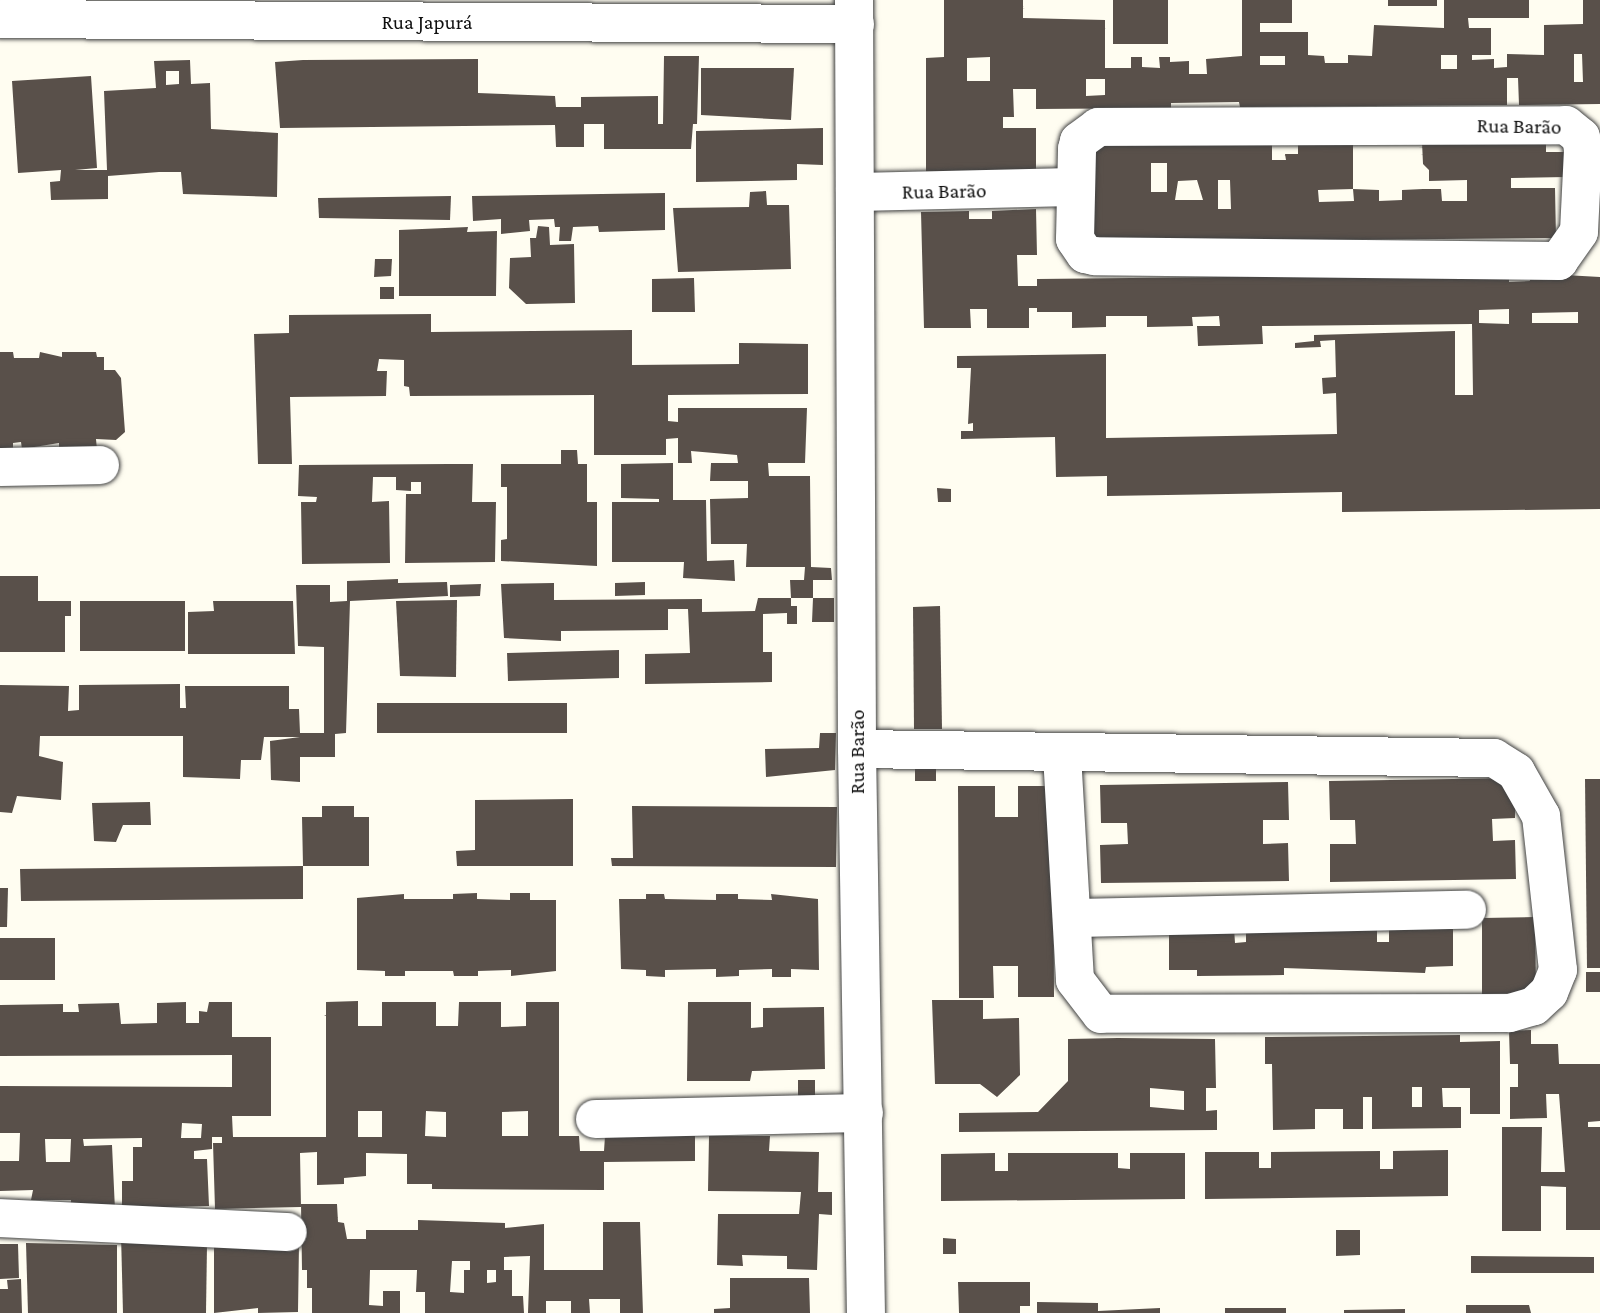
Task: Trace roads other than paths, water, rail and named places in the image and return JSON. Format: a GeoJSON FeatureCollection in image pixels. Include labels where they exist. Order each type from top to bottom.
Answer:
{"type":"FeatureCollection","features":[{"type":"Feature","properties":{"kind":"street","name":"Rua Japurá"},"geometry":{"type":"LineString","coordinates":[[0,19],[269,10],[855,12]]}},
{"type":"Feature","properties":{"kind":"street","name":"Rua Barão"},"geometry":{"type":"LineString","coordinates":[[855,12],[857,749],[866,1313]]}},
{"type":"Feature","properties":{"kind":"street","name":"Rua Barão"},"geometry":{"type":"LineString","coordinates":[[1566,125],[1581,137],[1583,150],[1579,232],[1559,261],[1094,256],[1086,254],[1075,239],[1075,187],[1079,141],[1098,127],[1566,125]]}},
{"type":"Feature","properties":{"kind":"street","name":"Rua Barão"},"geometry":{"type":"LineString","coordinates":[[855,192],[1075,187]]}},
{"type":"Feature","properties":{"kind":"street"},"geometry":{"type":"LineString","coordinates":[[0,467],[100,465]]}},
{"type":"Feature","properties":{"kind":"street"},"geometry":{"type":"LineString","coordinates":[[857,749],[1062,755],[1494,758],[1516,772],[1541,816],[1558,970],[1549,992],[1534,1006],[1509,1013],[1101,1014],[1075,980],[1062,755]]}},
{"type":"Feature","properties":{"kind":"street"},"geometry":{"type":"LineString","coordinates":[[1072,918],[1468,910]]}},
{"type":"Feature","properties":{"kind":"street"},"geometry":{"type":"LineString","coordinates":[[595,1119],[864,1113]]}},
{"type":"Feature","properties":{"kind":"street"},"geometry":{"type":"LineString","coordinates":[[0,1218],[288,1233]]}}]}
